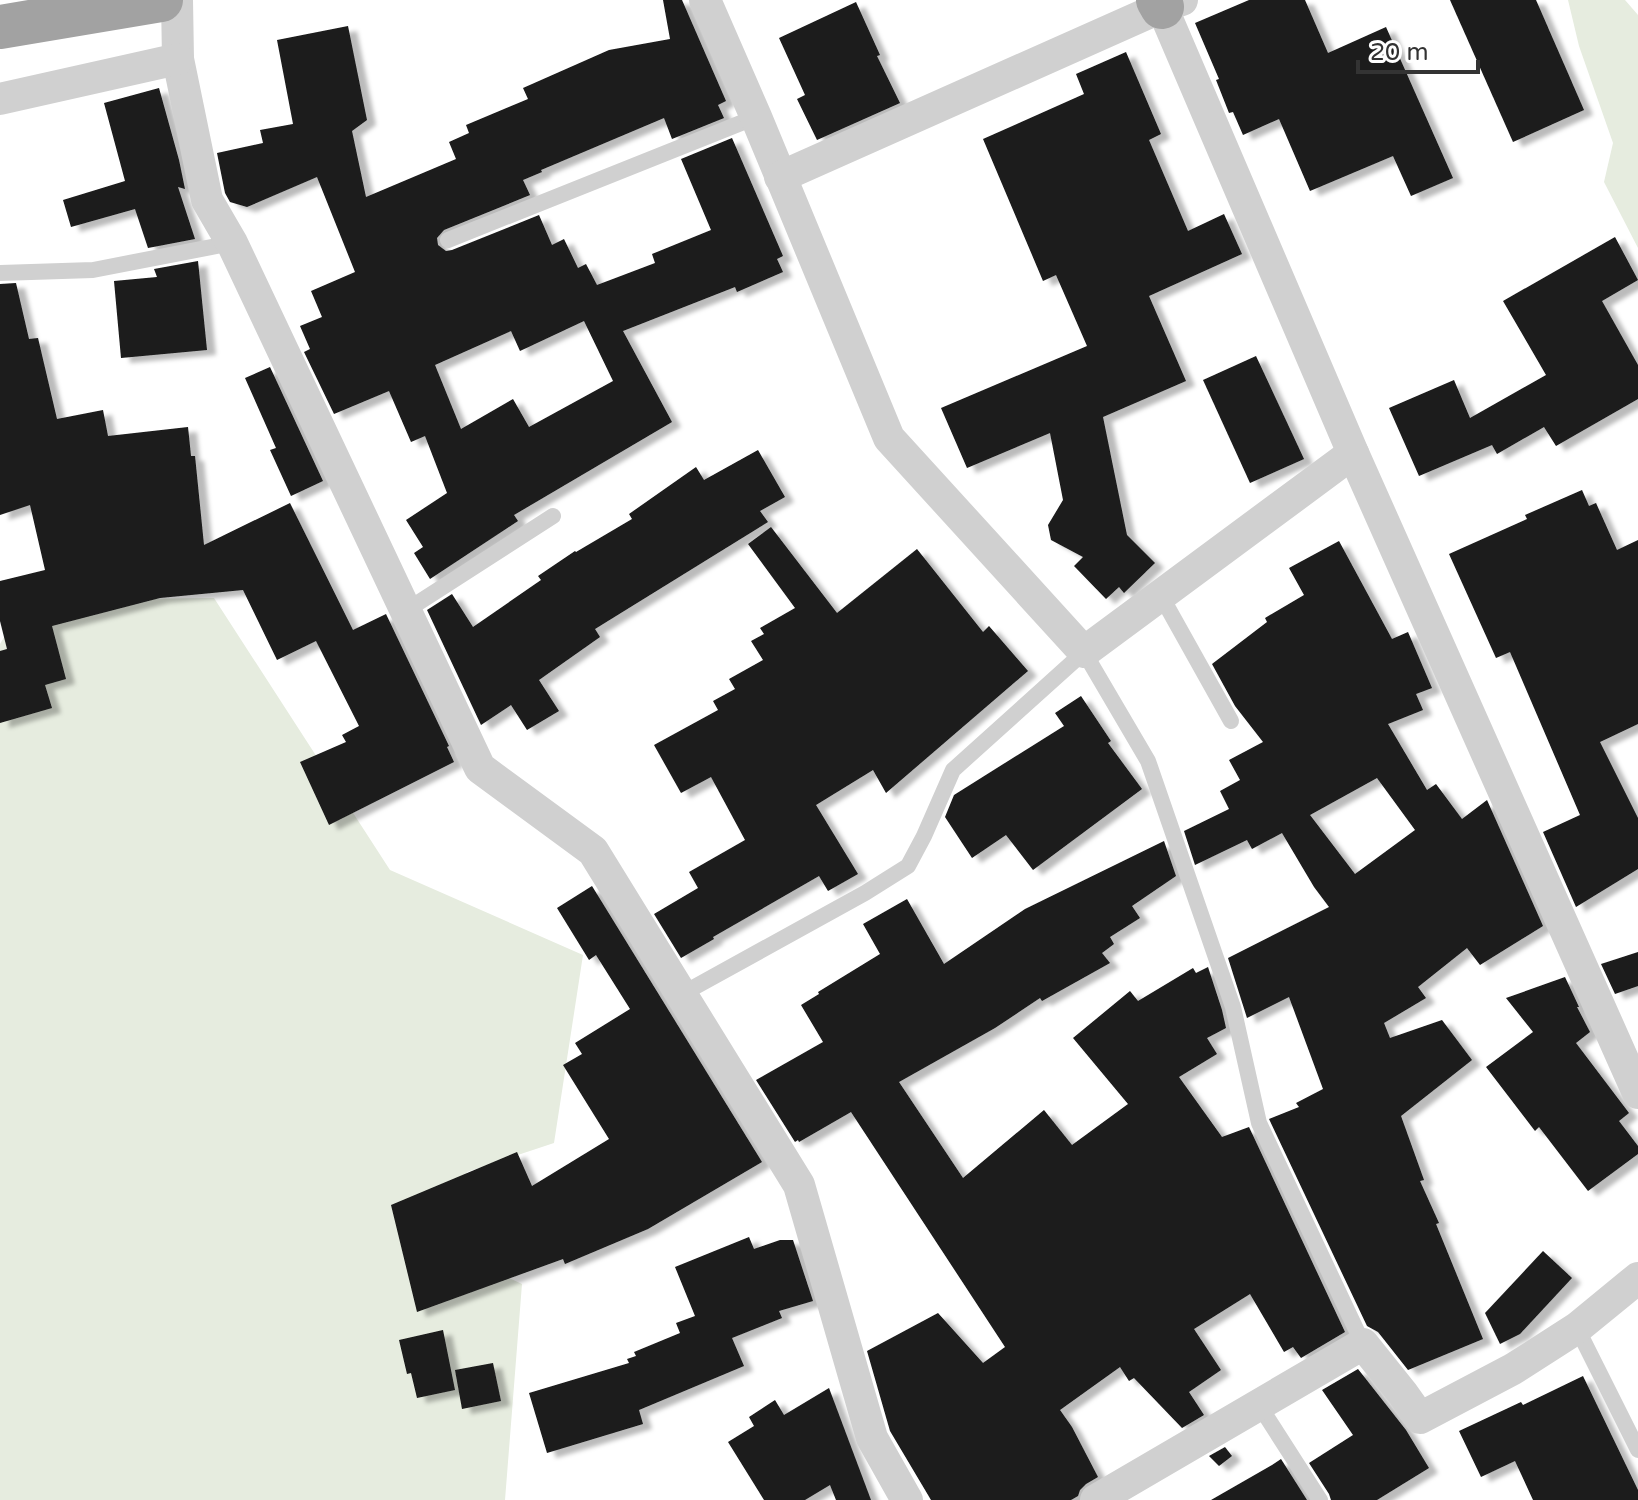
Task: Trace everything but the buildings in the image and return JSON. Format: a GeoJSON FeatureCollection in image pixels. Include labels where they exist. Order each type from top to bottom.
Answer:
{"type":"FeatureCollection","features":[{"type":"Feature","properties":{"kind":"highway"},"geometry":{"type":"LineString","coordinates":[[0,27],[161,0]]}},
{"type":"Feature","properties":{"kind":"street"},"geometry":{"type":"LineString","coordinates":[[177,0],[178,59],[207,200],[232,243],[480,768],[593,851],[799,1185],[872,1438],[907,1500]]}},
{"type":"Feature","properties":{"kind":"street"},"geometry":{"type":"LineString","coordinates":[[705,0],[889,438],[1084,652],[1353,453]]}},
{"type":"Feature","properties":{"kind":"street"},"geometry":{"type":"LineString","coordinates":[[780,177],[1166,2],[1353,453],[1638,1093]]}},
{"type":"Feature","properties":{"kind":"street"},"geometry":{"type":"LineString","coordinates":[[0,99],[178,59]]}},
{"type":"Feature","properties":{"kind":"street"},"geometry":{"type":"LineString","coordinates":[[1096,1500],[1363,1344],[1420,1418],[1513,1369],[1577,1328],[1638,1278]]}},
{"type":"Feature","properties":{"kind":"lane"},"geometry":{"type":"LineString","coordinates":[[448,240],[756,117]]}},
{"type":"Feature","properties":{"kind":"lane"},"geometry":{"type":"LineString","coordinates":[[0,273],[93,270],[232,243]]}},
{"type":"Feature","properties":{"kind":"lane"},"geometry":{"type":"LineString","coordinates":[[407,610],[553,516]]}},
{"type":"Feature","properties":{"kind":"lane"},"geometry":{"type":"LineString","coordinates":[[1160,594],[1231,721]]}},
{"type":"Feature","properties":{"kind":"lane"},"geometry":{"type":"LineString","coordinates":[[682,994],[908,866],[953,770],[1084,652],[1148,761],[1233,1007],[1259,1123],[1363,1344]]}},
{"type":"Feature","properties":{"kind":"lane"},"geometry":{"type":"LineString","coordinates":[[1577,1328],[1638,1450]]}},
{"type":"Feature","properties":{"kind":"lane"},"geometry":{"type":"LineString","coordinates":[[1259,1405],[1320,1500]]}},
{"type":"Feature","properties":{"kind":"shaded area"},"geometry":{"type":"Polygon","coordinates":[[[1568,0],[1625,0],[1638,15],[1638,248],[1604,182],[1613,143],[1579,46],[1568,0]]]}},
{"type":"Feature","properties":{"kind":"shaded area"},"geometry":{"type":"Polygon","coordinates":[[[214,598],[390,870],[583,955],[554,1143],[467,1172],[453,1252],[522,1284],[505,1500],[0,1500],[0,644],[26,600],[214,598]]]}}]}
